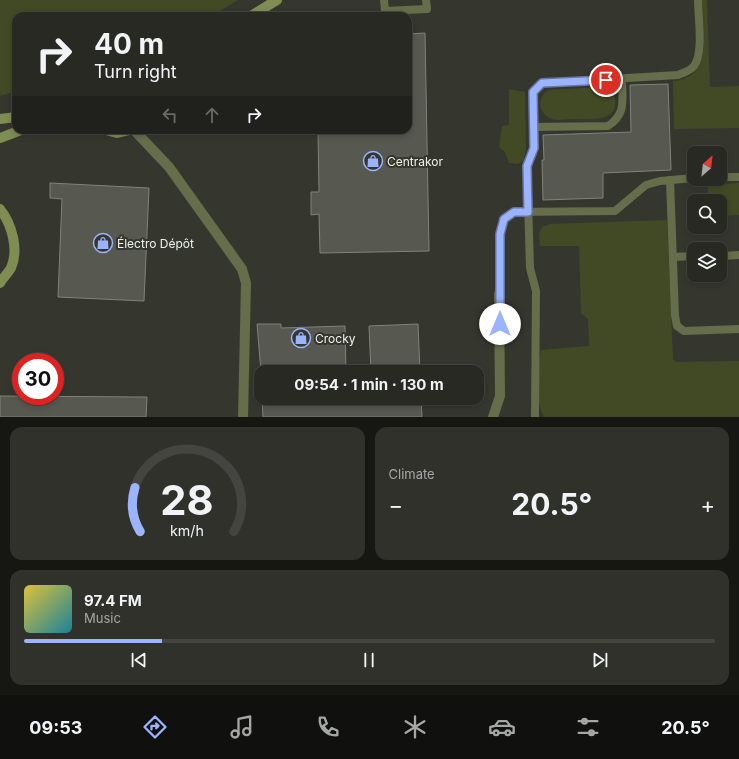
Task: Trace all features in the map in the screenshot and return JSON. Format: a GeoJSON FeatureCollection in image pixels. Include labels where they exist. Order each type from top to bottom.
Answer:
{"type":"FeatureCollection","features":[{"type":"Feature","properties":{"kind":"main road"},"geometry":{"type":"LineString","coordinates":[[258,12],[277,0]]}},
{"type":"Feature","properties":{"kind":"main road"},"geometry":{"type":"LineString","coordinates":[[0,120],[12,118]]}},
{"type":"Feature","properties":{"kind":"main road"},"geometry":{"type":"LineString","coordinates":[[0,138],[12,133]]}},
{"type":"Feature","properties":{"kind":"main road"},"geometry":{"type":"LineString","coordinates":[[0,209],[11,231],[15,250],[11,268],[0,283]]}},
{"type":"Feature","properties":{"kind":"street"},"geometry":{"type":"LineString","coordinates":[[138,134],[169,167],[242,269],[246,283],[243,417]]}},
{"type":"Feature","properties":{"kind":"street"},"geometry":{"type":"LineString","coordinates":[[493,417],[500,396],[499,294]]}},
{"type":"Feature","properties":{"kind":"lane"},"geometry":{"type":"LineString","coordinates":[[384,0],[385,11],[426,9],[426,0]]}},
{"type":"Feature","properties":{"kind":"lane"},"geometry":{"type":"LineString","coordinates":[[535,416],[536,291],[530,268],[527,166],[534,148],[533,92],[542,83],[678,75],[694,67],[699,57],[698,0]]}},
{"type":"Feature","properties":{"kind":"lane"},"geometry":{"type":"LineString","coordinates":[[534,127],[608,126],[618,119],[622,110],[622,79]]}},
{"type":"Feature","properties":{"kind":"lane"},"geometry":{"type":"LineString","coordinates":[[727,177],[739,177]]}},
{"type":"Feature","properties":{"kind":"lane"},"geometry":{"type":"LineString","coordinates":[[499,294],[500,234],[504,219],[514,212],[616,211],[646,185],[670,180],[687,179]]}},
{"type":"Feature","properties":{"kind":"lane"},"geometry":{"type":"LineString","coordinates":[[670,180],[674,316],[677,326],[684,331],[739,329]]}},
{"type":"Feature","properties":{"kind":"lane"},"geometry":{"type":"LineString","coordinates":[[727,256],[739,255]]}},
{"type":"Feature","properties":{"kind":"lane"},"geometry":{"type":"LineString","coordinates":[[673,257],[687,256]]}},
{"type":"Feature","properties":{"kind":"green space"},"geometry":{"type":"Polygon","coordinates":[[[0,0],[238,0],[218,12],[12,12],[12,92],[0,96],[0,0]]]}},
{"type":"Feature","properties":{"kind":"green space"},"geometry":{"type":"Polygon","coordinates":[[[702,0],[707,0],[710,87],[739,86],[739,128],[674,129],[673,81],[686,78],[695,71],[701,62],[704,50],[702,0]]]}},
{"type":"Feature","properties":{"kind":"green space"},"geometry":{"type":"Polygon","coordinates":[[[601,87],[614,95],[615,104],[614,111],[603,118],[554,120],[547,117],[541,109],[540,105],[542,97],[549,90],[601,87]]]}},
{"type":"Feature","properties":{"kind":"green space"},"geometry":{"type":"Polygon","coordinates":[[[509,89],[525,92],[526,150],[523,161],[518,164],[509,163],[505,152],[499,147],[502,126],[509,125],[509,89]]]}},
{"type":"Feature","properties":{"kind":"green space"},"geometry":{"type":"Polygon","coordinates":[[[739,183],[739,215],[727,216],[727,194],[708,194],[708,186],[727,186],[727,184],[739,183]]]}},
{"type":"Feature","properties":{"kind":"green space"},"geometry":{"type":"Polygon","coordinates":[[[667,220],[673,360],[677,362],[739,361],[739,417],[544,417],[538,392],[538,375],[541,350],[589,346],[588,319],[581,313],[579,246],[540,246],[539,234],[542,227],[550,224],[667,220]]]}},
{"type":"Feature","properties":{"kind":"building","name":"Centrakor"},"geometry":{"type":"Polygon","coordinates":[[[425,33],[429,251],[320,253],[319,214],[311,215],[311,192],[319,192],[318,134],[412,134],[412,34],[425,33]]]}},
{"type":"Feature","properties":{"kind":"building"},"geometry":{"type":"Polygon","coordinates":[[[668,84],[671,170],[603,173],[603,198],[543,200],[543,135],[631,132],[630,85],[668,84]]]}},
{"type":"Feature","properties":{"kind":"building","name":"Électro Dépôt"},"geometry":{"type":"Polygon","coordinates":[[[50,183],[149,188],[144,301],[58,297],[62,199],[50,198],[50,183]]]}},
{"type":"Feature","properties":{"kind":"building","name":"Crocky"},"geometry":{"type":"Polygon","coordinates":[[[257,324],[281,324],[281,328],[345,326],[346,365],[260,365],[257,324]]]}},
{"type":"Feature","properties":{"kind":"building"},"geometry":{"type":"Polygon","coordinates":[[[418,324],[420,365],[371,365],[369,326],[418,324]]]}},
{"type":"Feature","properties":{"kind":"building"},"geometry":{"type":"Polygon","coordinates":[[[0,396],[12,396],[12,405],[64,405],[64,396],[147,397],[146,417],[0,417],[0,396]]]}},
{"type":"Feature","properties":{"kind":"building"},"geometry":{"type":"Polygon","coordinates":[[[262,405],[421,405],[422,417],[263,417],[262,405]]]}},
{"type":"Feature","properties":{"kind":"place","name":"Centrakor"},"geometry":{"type":"Point","coordinates":[373,161]}},
{"type":"Feature","properties":{"kind":"place","name":"Électro Dépôt"},"geometry":{"type":"Point","coordinates":[103,243]}},
{"type":"Feature","properties":{"kind":"place","name":"Crocky"},"geometry":{"type":"Point","coordinates":[301,338]}},
{"type":"Feature","properties":{"kind":"route"},"geometry":{"type":"LineString","coordinates":[[500,324],[500,234],[504,219],[514,212],[528,212],[527,166],[534,148],[533,92],[542,83],[606,80]]}}]}
